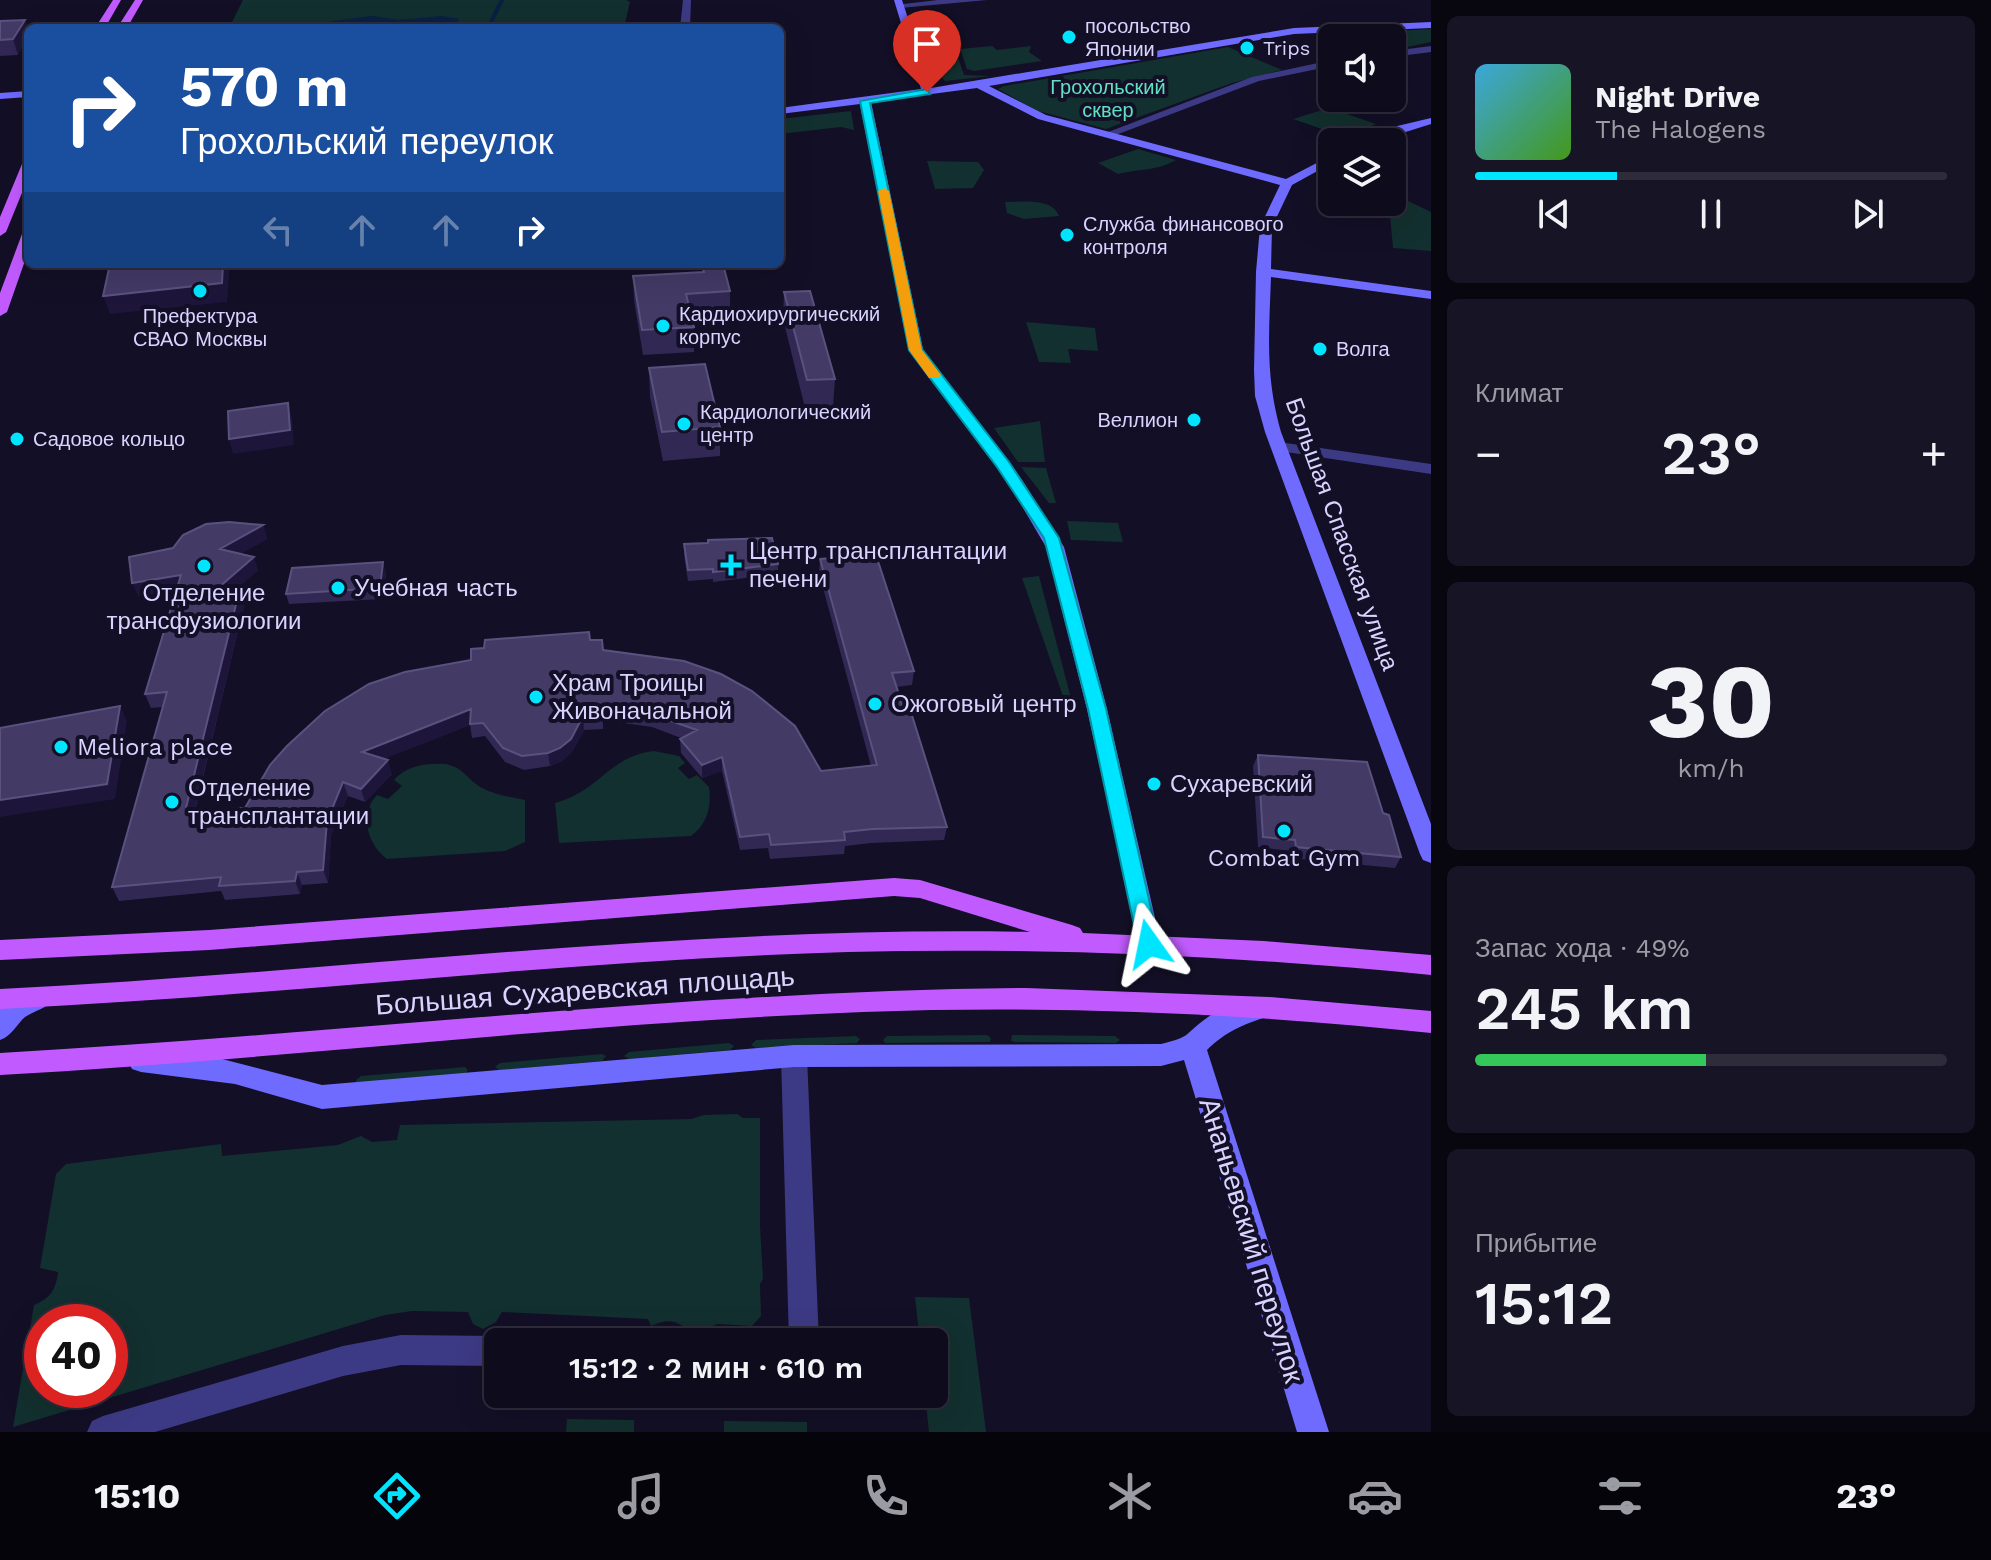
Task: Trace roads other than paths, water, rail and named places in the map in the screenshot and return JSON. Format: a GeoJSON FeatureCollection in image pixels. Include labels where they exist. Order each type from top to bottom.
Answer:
{"type":"FeatureCollection","features":[{"type":"Feature","properties":{"kind":"main road"},"geometry":{"type":"LineString","coordinates":[[102,24],[117,0]]}},
{"type":"Feature","properties":{"kind":"main road"},"geometry":{"type":"LineString","coordinates":[[124,24],[139,0]]}},
{"type":"Feature","properties":{"kind":"main road"},"geometry":{"type":"LineString","coordinates":[[0,232],[24,177]]}},
{"type":"Feature","properties":{"kind":"main road"},"geometry":{"type":"LineString","coordinates":[[0,312],[24,245]]}},
{"type":"Feature","properties":{"kind":"main road"},"geometry":{"type":"LineString","coordinates":[[0,950],[209,940],[894,887],[920,889],[1095,943]]}},
{"type":"Feature","properties":{"kind":"main road","name":"Большая Сухаревская площадь"},"geometry":{"type":"LineString","coordinates":[[0,999],[762,946],[941,941],[1149,944],[1316,953],[1431,965]]}},
{"type":"Feature","properties":{"kind":"main road","name":"Большая Сухаревская площадь"},"geometry":{"type":"LineString","coordinates":[[12,1064],[783,1005],[1028,999],[1176,1002],[1431,1022]]}},
{"type":"Feature","properties":{"kind":"street"},"geometry":{"type":"LineString","coordinates":[[685,24],[687,0]]}},
{"type":"Feature","properties":{"kind":"street"},"geometry":{"type":"LineString","coordinates":[[927,92],[899,3],[983,0]]}},
{"type":"Feature","properties":{"kind":"street"},"geometry":{"type":"LineString","coordinates":[[784,111],[979,85],[1294,31],[1431,25]]}},
{"type":"Feature","properties":{"kind":"street"},"geometry":{"type":"LineString","coordinates":[[1406,52],[1431,49]]}},
{"type":"Feature","properties":{"kind":"street"},"geometry":{"type":"LineString","coordinates":[[1109,134],[1256,79],[1318,66]]}},
{"type":"Feature","properties":{"kind":"street"},"geometry":{"type":"LineString","coordinates":[[979,85],[1026,111],[1287,183],[1318,166]]}},
{"type":"Feature","properties":{"kind":"street"},"geometry":{"type":"LineString","coordinates":[[0,96],[24,94]]}},
{"type":"Feature","properties":{"kind":"street"},"geometry":{"type":"LineString","coordinates":[[865,101],[916,350],[1010,474],[1055,547],[1097,709],[1149,944]]}},
{"type":"Feature","properties":{"kind":"street"},"geometry":{"type":"LineString","coordinates":[[1401,128],[1431,121]]}},
{"type":"Feature","properties":{"kind":"street","name":"Большая Спасская улица"},"geometry":{"type":"LineString","coordinates":[[1287,183],[1266,227],[1263,396],[1279,447],[1431,854]]}},
{"type":"Feature","properties":{"kind":"street"},"geometry":{"type":"LineString","coordinates":[[1263,272],[1431,295]]}},
{"type":"Feature","properties":{"kind":"street"},"geometry":{"type":"LineString","coordinates":[[1279,447],[1431,469]]}},
{"type":"Feature","properties":{"kind":"street"},"geometry":{"type":"LineString","coordinates":[[0,1029],[10,1014],[22,1006],[49,997]]}},
{"type":"Feature","properties":{"kind":"street"},"geometry":{"type":"LineString","coordinates":[[105,1058],[206,1068],[251,1077],[296,1094],[322,1097],[794,1056],[1161,1055],[1193,1047],[1213,1027],[1237,1014],[1268,1007]]}},
{"type":"Feature","properties":{"kind":"street","name":"Ананьевский переулок"},"geometry":{"type":"LineString","coordinates":[[1193,1047],[1313,1432]]}},
{"type":"Feature","properties":{"kind":"street"},"geometry":{"type":"LineString","coordinates":[[0,1052],[12,1064]]}},
{"type":"Feature","properties":{"kind":"street"},"geometry":{"type":"LineString","coordinates":[[794,1056],[804,1328]]}},
{"type":"Feature","properties":{"kind":"street"},"geometry":{"type":"LineString","coordinates":[[103,1432],[343,1361],[401,1350],[484,1351]]}},
{"type":"Feature","properties":{"kind":"water"},"geometry":{"type":"Polygon","coordinates":[[[372,16],[399,20],[442,16],[459,19],[456,24],[328,24],[372,16]]]}},
{"type":"Feature","properties":{"kind":"waterway"},"geometry":{"type":"LineString","coordinates":[[490,24],[502,0]]}},
{"type":"Feature","properties":{"kind":"place","name":"посольство Японии"},"geometry":{"type":"Point","coordinates":[1069,37]}},
{"type":"Feature","properties":{"kind":"place","name":"Trips"},"geometry":{"type":"Point","coordinates":[1247,48]}},
{"type":"Feature","properties":{"kind":"place","name":"Служба финансового контроля"},"geometry":{"type":"Point","coordinates":[1067,235]}},
{"type":"Feature","properties":{"kind":"place","name":"Префектура СВАО Москвы"},"geometry":{"type":"Point","coordinates":[200,291]}},
{"type":"Feature","properties":{"kind":"place","name":"Кардиохирургический корпус"},"geometry":{"type":"Point","coordinates":[663,326]}},
{"type":"Feature","properties":{"kind":"place","name":"Волга"},"geometry":{"type":"Point","coordinates":[1320,349]}},
{"type":"Feature","properties":{"kind":"place","name":"Веллион"},"geometry":{"type":"Point","coordinates":[1194,420]}},
{"type":"Feature","properties":{"kind":"place","name":"Кардиологический центр"},"geometry":{"type":"Point","coordinates":[684,424]}},
{"type":"Feature","properties":{"kind":"place","name":"Садовое кольцо"},"geometry":{"type":"Point","coordinates":[17,439]}},
{"type":"Feature","properties":{"kind":"place","name":"Центр трансплантации печени"},"geometry":{"type":"Point","coordinates":[731,565]}},
{"type":"Feature","properties":{"kind":"place","name":"Отделение трансфузиологии"},"geometry":{"type":"Point","coordinates":[204,566]}},
{"type":"Feature","properties":{"kind":"place","name":"Учебная часть"},"geometry":{"type":"Point","coordinates":[338,588]}},
{"type":"Feature","properties":{"kind":"place","name":"Храм Троицы Живоначальной"},"geometry":{"type":"Point","coordinates":[536,697]}},
{"type":"Feature","properties":{"kind":"place","name":"Ожоговый центр"},"geometry":{"type":"Point","coordinates":[875,704]}},
{"type":"Feature","properties":{"kind":"place","name":"Meliora place"},"geometry":{"type":"Point","coordinates":[61,747]}},
{"type":"Feature","properties":{"kind":"place","name":"Сухаревский"},"geometry":{"type":"Point","coordinates":[1154,784]}},
{"type":"Feature","properties":{"kind":"place","name":"Отделение трансплантации"},"geometry":{"type":"Point","coordinates":[172,802]}},
{"type":"Feature","properties":{"kind":"place","name":"Combat Gym"},"geometry":{"type":"Point","coordinates":[1284,831]}},
{"type":"Feature","properties":{"kind":"park label","name":"Грохольский сквер"},"geometry":{"type":"Point","coordinates":[1108,98]}}]}
